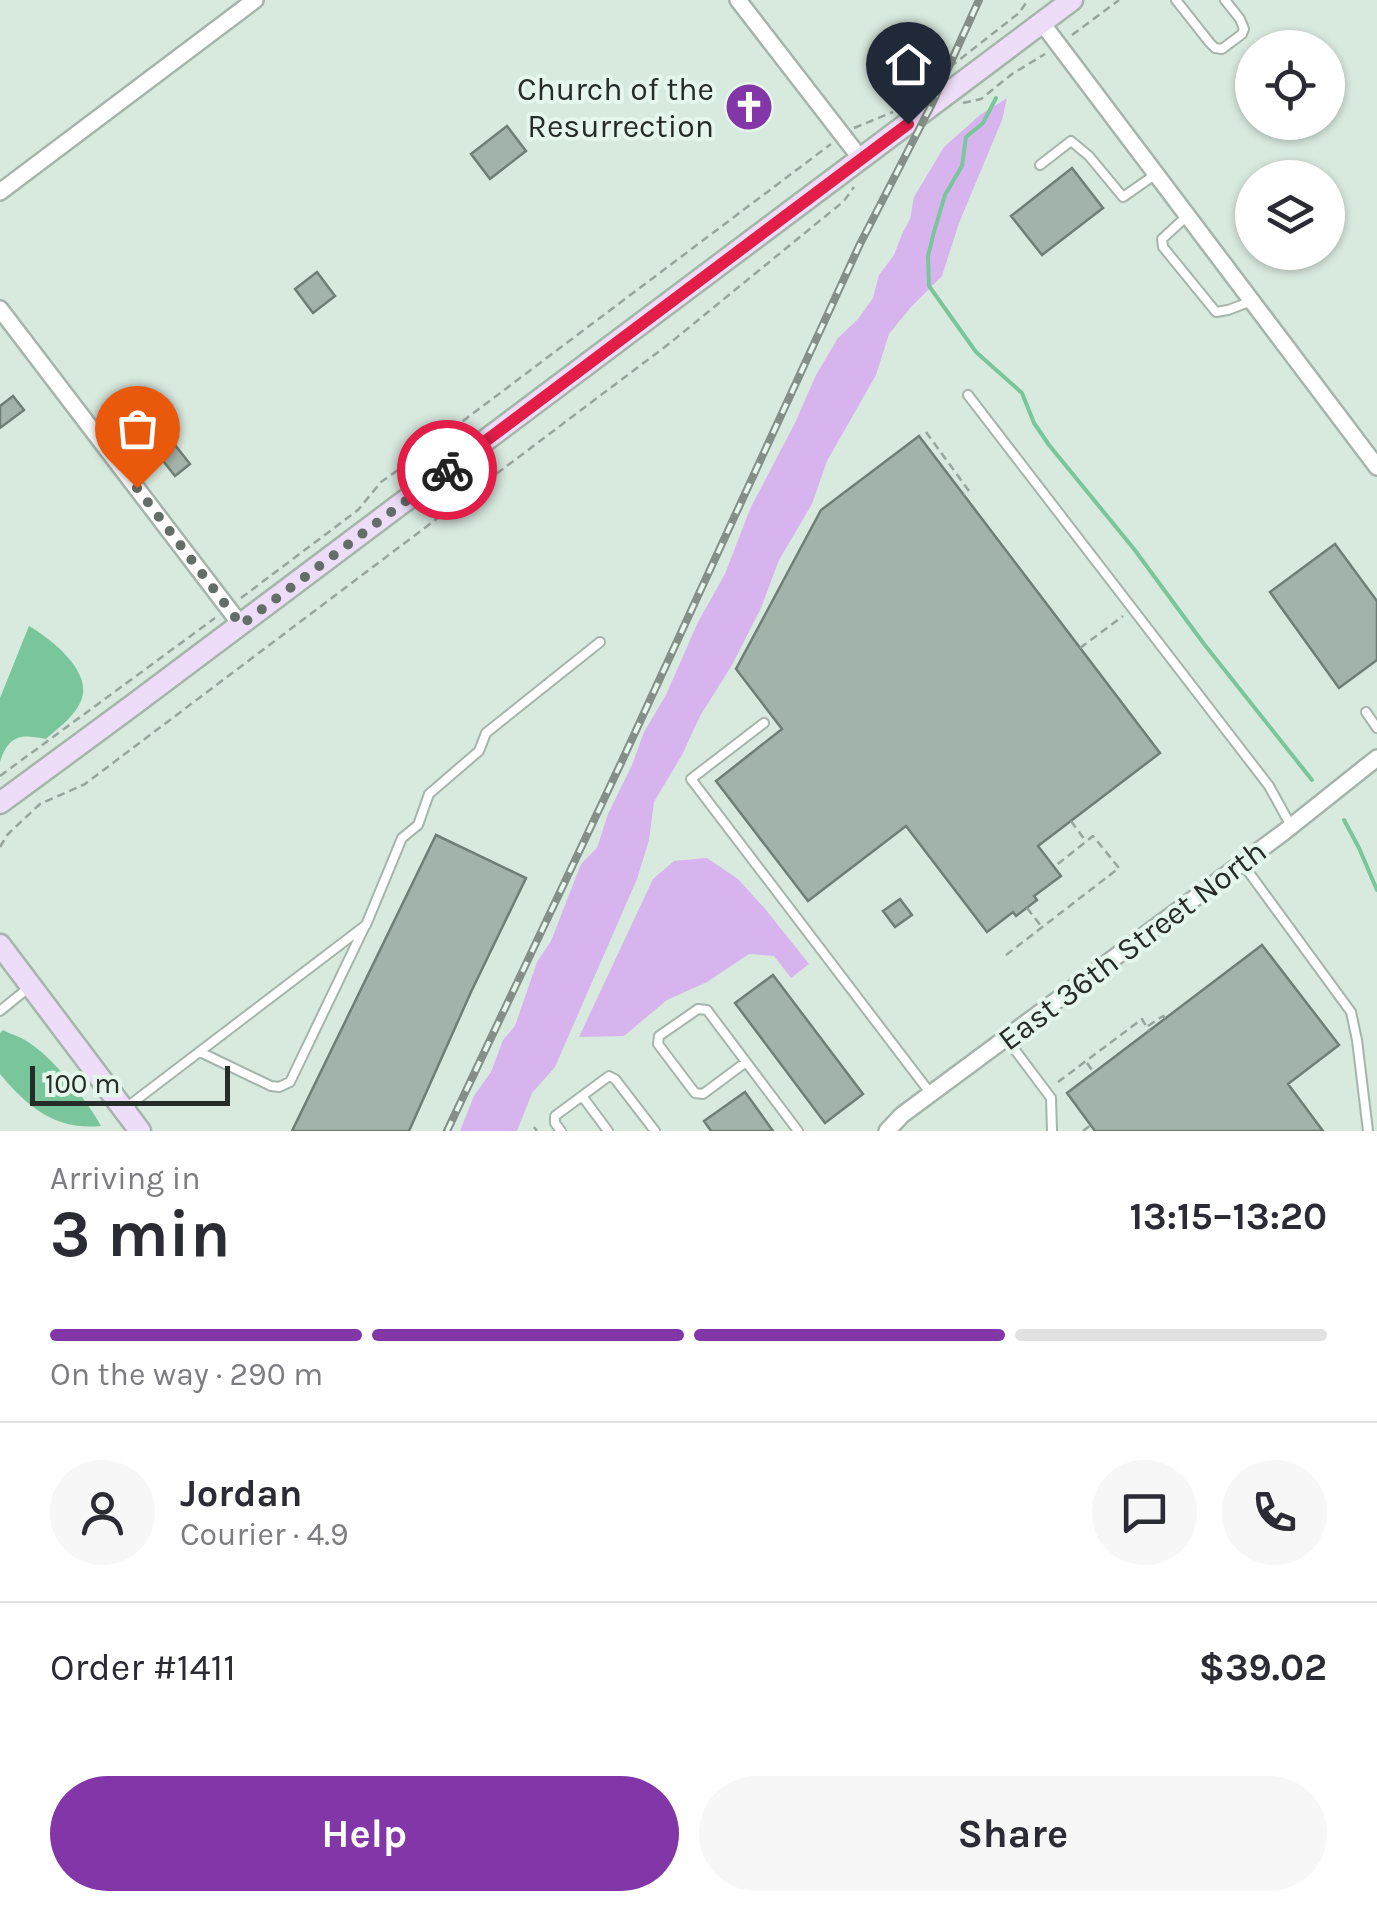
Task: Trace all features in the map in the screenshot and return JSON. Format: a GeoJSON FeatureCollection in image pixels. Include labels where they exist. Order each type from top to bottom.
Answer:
{"type":"FeatureCollection","features":[{"type":"Feature","properties":{"kind":"main road"},"geometry":{"type":"LineString","coordinates":[[0,803],[234,616],[861,168],[1072,0]]}},
{"type":"Feature","properties":{"kind":"main road"},"geometry":{"type":"LineString","coordinates":[[0,945],[140,1131]]}},
{"type":"Feature","properties":{"kind":"street"},"geometry":{"type":"LineString","coordinates":[[0,192],[255,0]]}},
{"type":"Feature","properties":{"kind":"street"},"geometry":{"type":"LineString","coordinates":[[738,0],[843,135],[861,168]]}},
{"type":"Feature","properties":{"kind":"street"},"geometry":{"type":"LineString","coordinates":[[1042,23],[1377,467]]}},
{"type":"Feature","properties":{"kind":"street"},"geometry":{"type":"LineString","coordinates":[[0,309],[234,616]]}},
{"type":"Feature","properties":{"kind":"street","name":"East 36th Street North"},"geometry":{"type":"LineString","coordinates":[[887,1131],[1377,758]]}},
{"type":"Feature","properties":{"kind":"lane"},"geometry":{"type":"LineString","coordinates":[[1176,0],[1215,48],[1226,47],[1244,30],[1226,0]]}},
{"type":"Feature","properties":{"kind":"lane"},"geometry":{"type":"LineString","coordinates":[[1040,164],[1072,141],[1123,197],[1156,174]]}},
{"type":"Feature","properties":{"kind":"lane"},"geometry":{"type":"LineString","coordinates":[[1188,216],[1162,239],[1163,247],[1216,312],[1252,301]]}},
{"type":"Feature","properties":{"kind":"lane"},"geometry":{"type":"LineString","coordinates":[[968,395],[1268,786],[1291,826]]}},
{"type":"Feature","properties":{"kind":"lane"},"geometry":{"type":"LineString","coordinates":[[200,1052],[271,1086],[290,1082],[366,924],[402,838],[418,824],[429,794],[479,751],[486,733],[600,642]]}},
{"type":"Feature","properties":{"kind":"lane"},"geometry":{"type":"LineString","coordinates":[[1366,712],[1377,728]]}},
{"type":"Feature","properties":{"kind":"lane"},"geometry":{"type":"LineString","coordinates":[[764,724],[692,779],[931,1094]]}},
{"type":"Feature","properties":{"kind":"lane"},"geometry":{"type":"LineString","coordinates":[[1242,863],[1351,1012],[1368,1131]]}},
{"type":"Feature","properties":{"kind":"lane"},"geometry":{"type":"LineString","coordinates":[[124,1110],[366,924]]}},
{"type":"Feature","properties":{"kind":"lane"},"geometry":{"type":"LineString","coordinates":[[0,1011],[30,986]]}},
{"type":"Feature","properties":{"kind":"lane"},"geometry":{"type":"LineString","coordinates":[[746,1062],[703,1094],[695,1093],[658,1044],[660,1036],[698,1008],[708,1010],[798,1131]]}},
{"type":"Feature","properties":{"kind":"lane"},"geometry":{"type":"LineString","coordinates":[[1006,1038],[1051,1098],[1052,1131]]}},
{"type":"Feature","properties":{"kind":"lane"},"geometry":{"type":"LineString","coordinates":[[561,1131],[555,1116],[608,1076],[615,1079],[655,1131]]}},
{"type":"Feature","properties":{"kind":"lane"},"geometry":{"type":"LineString","coordinates":[[582,1096],[608,1131]]}},
{"type":"Feature","properties":{"kind":"path"},"geometry":{"type":"LineString","coordinates":[[0,776],[234,616],[358,510],[381,482],[416,464],[443,436],[843,135],[891,114],[1019,13],[1028,0]]}},
{"type":"Feature","properties":{"kind":"path"},"geometry":{"type":"LineString","coordinates":[[955,105],[981,99],[1119,0]]}},
{"type":"Feature","properties":{"kind":"path"},"geometry":{"type":"LineString","coordinates":[[0,848],[8,834],[40,804],[85,784],[670,343],[844,201],[861,168]]}},
{"type":"Feature","properties":{"kind":"path"},"geometry":{"type":"LineString","coordinates":[[926,432],[969,492],[964,495]]}},
{"type":"Feature","properties":{"kind":"path"},"geometry":{"type":"LineString","coordinates":[[1080,648],[1132,609]]}},
{"type":"Feature","properties":{"kind":"path"},"geometry":{"type":"LineString","coordinates":[[1071,821],[1086,842]]}},
{"type":"Feature","properties":{"kind":"path"},"geometry":{"type":"LineString","coordinates":[[1006,954],[1118,868],[1093,836],[1054,867]]}},
{"type":"Feature","properties":{"kind":"path"},"geometry":{"type":"LineString","coordinates":[[1026,908],[1042,926]]}},
{"type":"Feature","properties":{"kind":"path"},"geometry":{"type":"LineString","coordinates":[[1058,1082],[1142,1019],[1148,1029],[1165,1018]]}},
{"type":"Feature","properties":{"kind":"path"},"geometry":{"type":"LineString","coordinates":[[1086,1062],[1094,1072]]}},
{"type":"Feature","properties":{"kind":"path"},"geometry":{"type":"LineString","coordinates":[[1082,1131],[1091,1125]]}},
{"type":"Feature","properties":{"kind":"shaded area"},"geometry":{"type":"Polygon","coordinates":[[[1007,98],[942,276],[889,334],[876,375],[827,461],[812,504],[779,560],[761,608],[654,802],[649,840],[637,879],[555,1067],[532,1093],[517,1131],[460,1131],[503,1040],[515,1026],[537,962],[551,941],[581,864],[597,848],[644,732],[725,574],[750,509],[816,375],[838,338],[873,298],[879,275],[894,255],[910,219],[914,197],[944,147],[980,115],[1007,98]]]}},
{"type":"Feature","properties":{"kind":"shaded area"},"geometry":{"type":"Polygon","coordinates":[[[29,626],[75,666],[83,687],[82,698],[71,716],[46,739],[16,738],[0,762],[0,698],[29,626]]]}},
{"type":"Feature","properties":{"kind":"shaded area"},"geometry":{"type":"Polygon","coordinates":[[[707,858],[738,879],[809,964],[791,978],[774,956],[749,954],[707,982],[667,1000],[624,1036],[579,1037],[653,879],[674,861],[707,858]]]}},
{"type":"Feature","properties":{"kind":"shaded area"},"geometry":{"type":"Polygon","coordinates":[[[3,1030],[46,1056],[78,1091],[101,1126],[56,1120],[20,1096],[0,1074],[3,1030]]]}},
{"type":"Feature","properties":{"kind":"building"},"geometry":{"type":"Polygon","coordinates":[[[507,126],[526,151],[490,179],[471,154],[507,126]]]}},
{"type":"Feature","properties":{"kind":"building"},"geometry":{"type":"Polygon","coordinates":[[[1072,168],[1103,208],[1042,255],[1011,216],[1072,168]]]}},
{"type":"Feature","properties":{"kind":"building"},"geometry":{"type":"Polygon","coordinates":[[[317,272],[335,296],[313,313],[295,289],[317,272]]]}},
{"type":"Feature","properties":{"kind":"building"},"geometry":{"type":"Polygon","coordinates":[[[13,396],[24,410],[0,428],[0,406],[13,396]]]}},
{"type":"Feature","properties":{"kind":"building"},"geometry":{"type":"Polygon","coordinates":[[[919,436],[1160,753],[1038,846],[1061,876],[1016,916],[1013,912],[987,932],[906,826],[808,901],[716,781],[782,729],[736,669],[821,510],[919,436]]]}},
{"type":"Feature","properties":{"kind":"building"},"geometry":{"type":"Polygon","coordinates":[[[175,445],[190,464],[175,476],[160,457],[175,445]]]}},
{"type":"Feature","properties":{"kind":"building"},"geometry":{"type":"Polygon","coordinates":[[[1335,544],[1377,601],[1377,660],[1339,688],[1270,592],[1335,544]]]}},
{"type":"Feature","properties":{"kind":"building"},"geometry":{"type":"Polygon","coordinates":[[[436,835],[526,878],[409,1131],[292,1131],[436,835]]]}},
{"type":"Feature","properties":{"kind":"building"},"geometry":{"type":"Polygon","coordinates":[[[900,899],[912,915],[895,927],[883,911],[900,899]]]}},
{"type":"Feature","properties":{"kind":"building"},"geometry":{"type":"Polygon","coordinates":[[[1262,945],[1339,1045],[1288,1084],[1323,1131],[1095,1131],[1067,1093],[1262,945]]]}},
{"type":"Feature","properties":{"kind":"building"},"geometry":{"type":"Polygon","coordinates":[[[773,975],[863,1094],[825,1123],[735,1003],[773,975]]]}},
{"type":"Feature","properties":{"kind":"building"},"geometry":{"type":"Polygon","coordinates":[[[745,1092],[773,1131],[711,1131],[704,1121],[745,1092]]]}},
{"type":"Feature","properties":{"kind":"waterway"},"geometry":{"type":"LineString","coordinates":[[996,98],[983,123],[966,137],[962,166],[945,195],[928,256],[929,286],[976,352],[1022,393],[1034,423],[1049,445],[1312,780]]}},
{"type":"Feature","properties":{"kind":"waterway"},"geometry":{"type":"LineString","coordinates":[[1344,820],[1377,890]]}},
{"type":"Feature","properties":{"kind":"railway"},"geometry":{"type":"LineString","coordinates":[[447,1131],[860,244],[931,106],[979,0]]}},
{"type":"Feature","properties":{"kind":"way so far"},"geometry":{"type":"LineString","coordinates":[[137,488],[241,625],[447,470]]}},
{"type":"Feature","properties":{"kind":"place","name":"Church of the Resurrection"},"geometry":{"type":"Point","coordinates":[749,107]}},
{"type":"Feature","properties":{"kind":"route"},"geometry":{"type":"LineString","coordinates":[[447,470],[908,124]]}}]}
